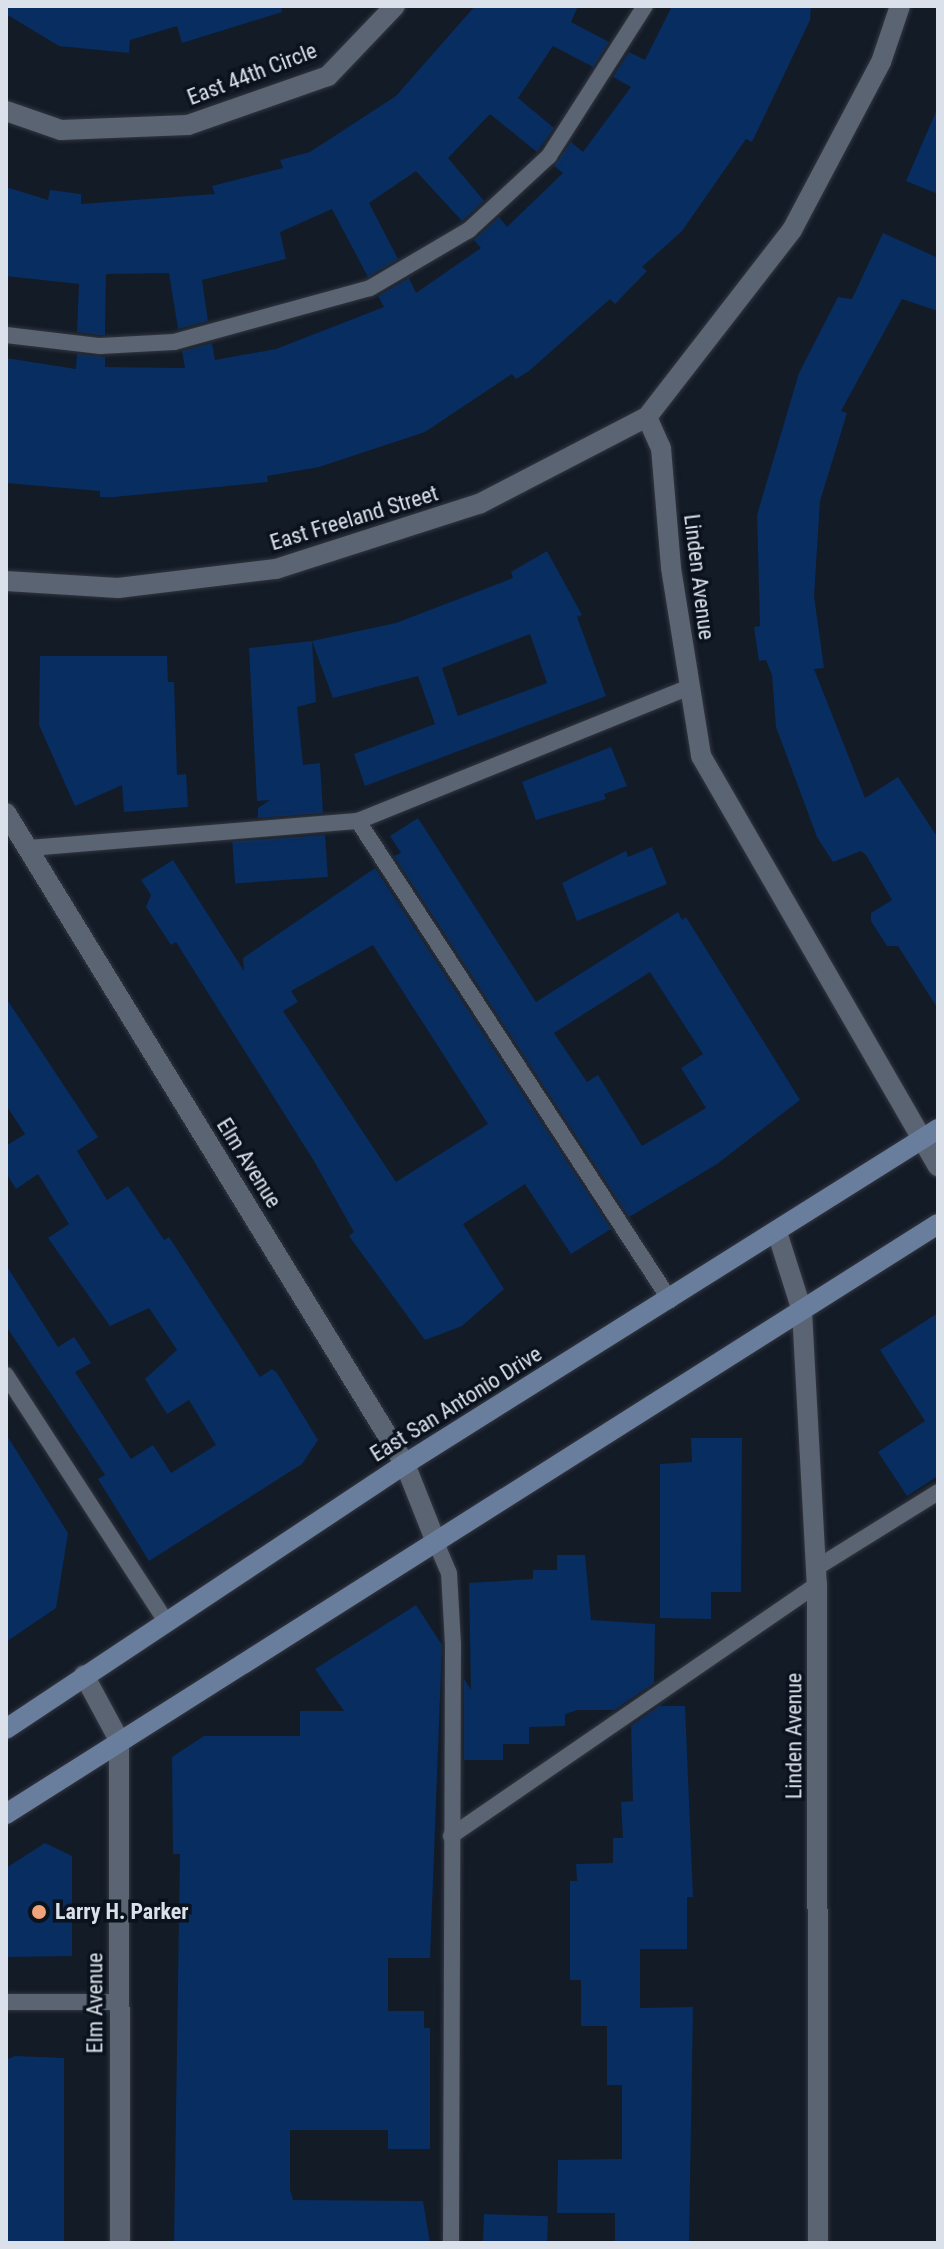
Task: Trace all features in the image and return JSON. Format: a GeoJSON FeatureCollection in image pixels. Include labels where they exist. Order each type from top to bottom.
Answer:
{"type":"FeatureCollection","features":[{"type":"Feature","properties":{"kind":"main road","name":"East San Antonio Drive"},"geometry":{"type":"LineString","coordinates":[[6,1729],[165,1620],[405,1464],[930,1134]]}},
{"type":"Feature","properties":{"kind":"main road"},"geometry":{"type":"LineString","coordinates":[[6,1814],[119,1740],[437,1545],[938,1224]]}},
{"type":"Feature","properties":{"kind":"street","name":"East 44th Circle"},"geometry":{"type":"LineString","coordinates":[[6,111],[61,130],[188,125],[328,76],[395,6]]}},
{"type":"Feature","properties":{"kind":"street"},"geometry":{"type":"LineString","coordinates":[[647,417],[792,230],[881,62],[900,6]]}},
{"type":"Feature","properties":{"kind":"street","name":"East Freeland Street"},"geometry":{"type":"LineString","coordinates":[[6,581],[118,588],[276,569],[479,504],[647,417]]}},
{"type":"Feature","properties":{"kind":"street","name":"Linden Avenue"},"geometry":{"type":"LineString","coordinates":[[647,417],[661,448],[701,756],[930,1134],[938,1167]]}},
{"type":"Feature","properties":{"kind":"street","name":"Elm Avenue"},"geometry":{"type":"LineString","coordinates":[[6,813],[405,1464],[437,1545]]}},
{"type":"Feature","properties":{"kind":"street","name":"Linden Avenue"},"geometry":{"type":"LineString","coordinates":[[777,1232],[802,1311],[817,1576],[818,2243]]}},
{"type":"Feature","properties":{"kind":"street","name":"Elm Avenue"},"geometry":{"type":"LineString","coordinates":[[84,1675],[119,1740],[120,2243]]}},
{"type":"Feature","properties":{"kind":"lane"},"geometry":{"type":"LineString","coordinates":[[6,335],[100,346],[174,342],[370,288],[469,230],[549,156],[645,6]]}},
{"type":"Feature","properties":{"kind":"lane"},"geometry":{"type":"LineString","coordinates":[[28,848],[358,821],[690,687]]}},
{"type":"Feature","properties":{"kind":"lane"},"geometry":{"type":"LineString","coordinates":[[358,821],[670,1300]]}},
{"type":"Feature","properties":{"kind":"lane"},"geometry":{"type":"LineString","coordinates":[[6,1375],[165,1620]]}},
{"type":"Feature","properties":{"kind":"lane"},"geometry":{"type":"LineString","coordinates":[[451,1836],[938,1492]]}},
{"type":"Feature","properties":{"kind":"lane"},"geometry":{"type":"LineString","coordinates":[[437,1545],[449,1573],[453,1644],[451,2243]]}},
{"type":"Feature","properties":{"kind":"lane"},"geometry":{"type":"LineString","coordinates":[[6,2002],[120,2002]]}},
{"type":"Feature","properties":{"kind":"building"},"geometry":{"type":"Polygon","coordinates":[[[6,6],[281,6],[282,12],[182,43],[177,26],[130,40],[129,53],[59,46],[6,14],[6,6]]]}},
{"type":"Feature","properties":{"kind":"building"},"geometry":{"type":"Polygon","coordinates":[[[475,6],[578,6],[571,22],[609,42],[593,67],[553,46],[518,98],[554,128],[537,152],[490,114],[448,158],[484,201],[462,221],[416,171],[369,203],[398,259],[368,277],[332,209],[280,232],[286,259],[202,280],[208,321],[178,329],[169,273],[106,274],[105,335],[77,332],[79,284],[6,276],[6,187],[48,200],[50,190],[81,194],[81,204],[215,194],[212,186],[283,168],[280,160],[310,152],[396,96],[475,6]]]}},
{"type":"Feature","properties":{"kind":"building"},"geometry":{"type":"Polygon","coordinates":[[[672,6],[811,6],[810,20],[752,142],[746,139],[682,231],[642,267],[647,271],[615,304],[610,299],[529,371],[516,379],[512,374],[425,432],[319,467],[267,476],[268,482],[114,497],[100,497],[100,491],[6,483],[6,358],[76,369],[77,354],[105,357],[105,367],[185,368],[182,351],[212,343],[215,360],[276,349],[384,307],[378,296],[409,278],[416,293],[481,248],[474,240],[499,217],[507,227],[563,173],[554,166],[571,142],[583,152],[631,87],[613,77],[629,52],[645,60],[672,6]]]}},
{"type":"Feature","properties":{"kind":"building"},"geometry":{"type":"Polygon","coordinates":[[[938,107],[938,194],[906,181],[938,107]]]}},
{"type":"Feature","properties":{"kind":"building"},"geometry":{"type":"Polygon","coordinates":[[[883,233],[938,258],[938,311],[902,299],[841,411],[847,413],[820,501],[814,596],[824,668],[814,669],[865,798],[898,777],[938,838],[938,1009],[898,946],[887,946],[871,921],[871,913],[892,900],[866,855],[861,851],[833,862],[817,837],[776,727],[772,675],[766,660],[759,661],[754,627],[760,626],[757,515],[799,373],[838,297],[852,299],[883,233]]]}},
{"type":"Feature","properties":{"kind":"building"},"geometry":{"type":"Polygon","coordinates":[[[547,551],[582,615],[577,617],[606,696],[365,786],[354,754],[435,724],[418,676],[333,698],[312,641],[396,623],[513,578],[511,572],[547,551]],[[530,634],[442,668],[458,716],[547,683],[530,634]]]}},
{"type":"Feature","properties":{"kind":"building"},"geometry":{"type":"Polygon","coordinates":[[[312,641],[316,702],[297,707],[303,765],[320,763],[323,813],[258,818],[258,808],[270,800],[257,801],[249,648],[312,641]]]}},
{"type":"Feature","properties":{"kind":"building"},"geometry":{"type":"Polygon","coordinates":[[[40,656],[167,656],[168,682],[174,682],[177,775],[186,774],[188,807],[124,812],[122,785],[75,806],[39,725],[40,656]]]}},
{"type":"Feature","properties":{"kind":"building"},"geometry":{"type":"Polygon","coordinates":[[[611,747],[627,786],[604,794],[606,799],[536,820],[522,782],[611,747]]]}},
{"type":"Feature","properties":{"kind":"building"},"geometry":{"type":"Polygon","coordinates":[[[418,818],[536,1002],[678,912],[682,920],[686,917],[800,1100],[717,1164],[629,1217],[394,856],[401,853],[390,836],[418,818]],[[650,972],[554,1033],[587,1082],[598,1075],[642,1146],[706,1108],[681,1068],[703,1054],[650,972]]]}},
{"type":"Feature","properties":{"kind":"building"},"geometry":{"type":"Polygon","coordinates":[[[325,835],[328,877],[235,883],[232,841],[325,835]]]}},
{"type":"Feature","properties":{"kind":"building"},"geometry":{"type":"Polygon","coordinates":[[[652,847],[667,884],[577,921],[562,883],[626,851],[628,857],[652,847]]]}},
{"type":"Feature","properties":{"kind":"building"},"geometry":{"type":"Polygon","coordinates":[[[173,860],[244,971],[243,958],[375,868],[611,1229],[571,1254],[525,1184],[463,1224],[504,1289],[462,1326],[425,1340],[349,1236],[354,1232],[314,1161],[176,942],[171,945],[146,907],[151,895],[141,880],[173,860]],[[373,945],[291,991],[298,1002],[283,1011],[396,1182],[488,1124],[373,945]]]}},
{"type":"Feature","properties":{"kind":"building"},"geometry":{"type":"Polygon","coordinates":[[[6,998],[98,1137],[77,1151],[107,1200],[128,1186],[164,1240],[169,1237],[260,1377],[272,1369],[277,1373],[318,1440],[302,1464],[149,1561],[98,1479],[105,1475],[6,1326],[6,1265],[58,1347],[74,1337],[91,1363],[75,1372],[131,1459],[153,1445],[171,1473],[216,1445],[189,1400],[167,1414],[145,1379],[177,1350],[149,1308],[110,1326],[48,1238],[69,1224],[38,1174],[16,1189],[6,1173],[6,1146],[25,1134],[6,1105],[6,998]]]}},
{"type":"Feature","properties":{"kind":"building"},"geometry":{"type":"Polygon","coordinates":[[[938,1313],[938,1476],[907,1496],[878,1452],[925,1421],[880,1350],[938,1313]]]}},
{"type":"Feature","properties":{"kind":"building"},"geometry":{"type":"Polygon","coordinates":[[[6,1434],[68,1533],[56,1608],[6,1642],[6,1434]]]}},
{"type":"Feature","properties":{"kind":"building"},"geometry":{"type":"Polygon","coordinates":[[[691,1438],[742,1438],[741,1592],[711,1592],[711,1619],[660,1618],[660,1464],[692,1462],[691,1438]]]}},
{"type":"Feature","properties":{"kind":"building"},"geometry":{"type":"Polygon","coordinates":[[[557,1555],[585,1555],[591,1620],[655,1624],[654,1683],[614,1710],[578,1710],[565,1714],[565,1726],[529,1727],[529,1744],[503,1744],[503,1760],[464,1760],[464,1679],[471,1690],[469,1583],[533,1579],[533,1570],[557,1570],[557,1555]]]}},
{"type":"Feature","properties":{"kind":"building"},"geometry":{"type":"Polygon","coordinates":[[[416,1605],[442,1645],[430,1958],[388,1958],[388,2011],[424,2011],[424,2028],[430,2028],[430,2149],[388,2149],[388,2130],[290,2130],[290,2190],[293,2200],[423,2201],[430,2243],[174,2243],[180,1854],[173,1854],[172,1757],[204,1736],[300,1736],[300,1711],[344,1711],[315,1669],[416,1605]]]}},
{"type":"Feature","properties":{"kind":"building"},"geometry":{"type":"Polygon","coordinates":[[[659,1706],[685,1706],[693,1897],[687,1897],[687,1949],[640,1949],[640,2008],[693,2007],[689,2243],[615,2243],[615,2213],[557,2213],[558,2160],[622,2159],[622,2085],[607,2085],[607,2026],[581,2026],[581,1980],[570,1980],[570,1881],[577,1881],[576,1864],[613,1863],[613,1838],[623,1838],[621,1802],[633,1801],[631,1726],[659,1706]]]}},
{"type":"Feature","properties":{"kind":"building","name":"Larry H. Parker"},"geometry":{"type":"Polygon","coordinates":[[[45,1843],[72,1856],[72,1956],[6,1957],[6,1868],[45,1843]]]}},
{"type":"Feature","properties":{"kind":"building"},"geometry":{"type":"Polygon","coordinates":[[[15,2056],[64,2058],[64,2243],[6,2243],[6,2060],[15,2056]]]}},
{"type":"Feature","properties":{"kind":"building"},"geometry":{"type":"Polygon","coordinates":[[[484,2214],[548,2216],[547,2243],[483,2243],[484,2214]]]}},
{"type":"Feature","properties":{"kind":"place","name":"Larry H. Parker"},"geometry":{"type":"Point","coordinates":[39,1912]}}]}
